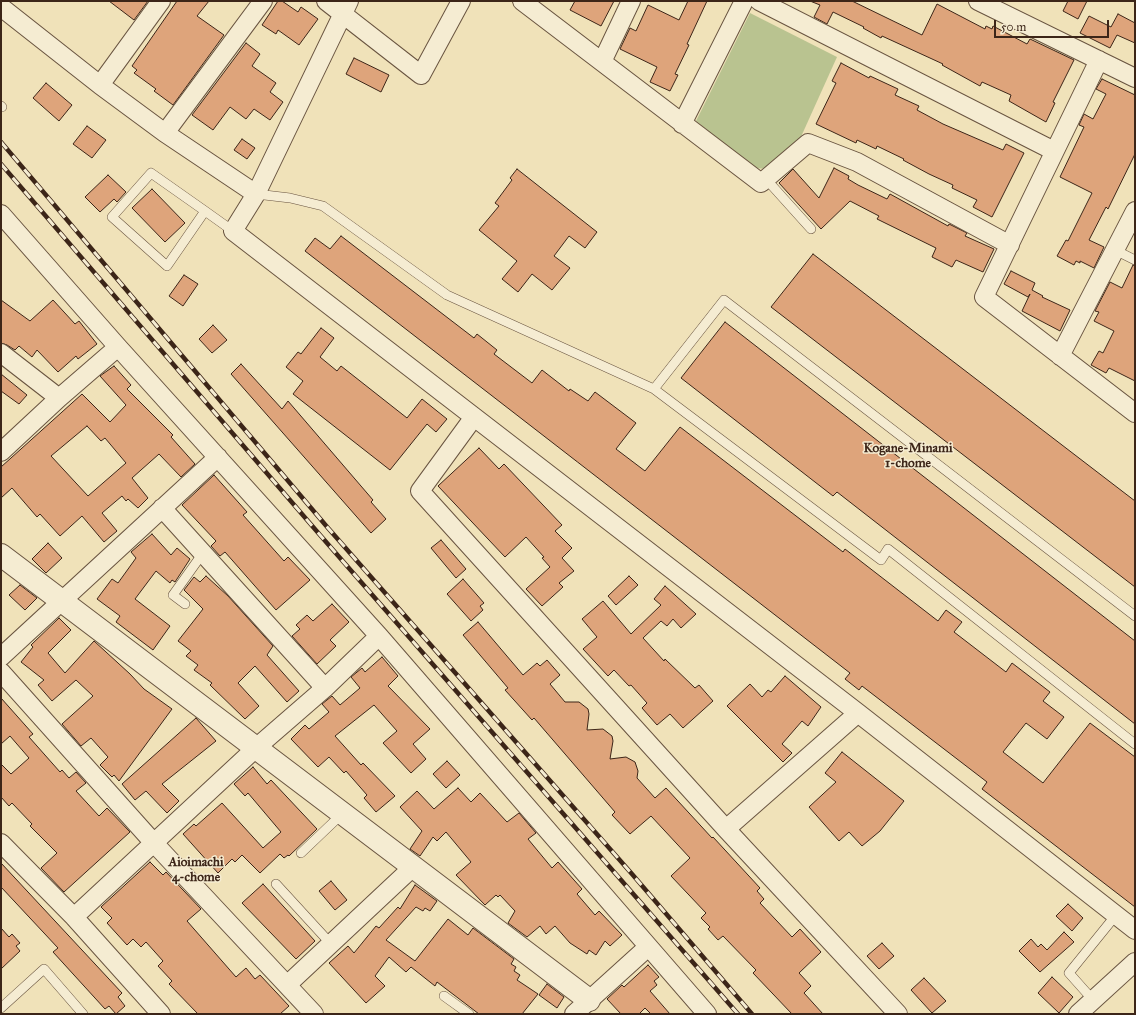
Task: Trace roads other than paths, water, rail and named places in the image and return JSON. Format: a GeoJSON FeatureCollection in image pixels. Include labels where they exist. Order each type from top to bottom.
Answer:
{"type":"FeatureCollection","features":[{"type":"Feature","properties":{"kind":"street"},"geometry":{"type":"LineString","coordinates":[[100,85],[161,1]]}},
{"type":"Feature","properties":{"kind":"street"},"geometry":{"type":"LineString","coordinates":[[165,133],[263,1]]}},
{"type":"Feature","properties":{"kind":"street"},"geometry":{"type":"LineString","coordinates":[[326,1],[346,7],[421,75],[461,1]]}},
{"type":"Feature","properties":{"kind":"street"},"geometry":{"type":"LineString","coordinates":[[522,1],[761,183],[808,143],[857,162],[1010,245]]}},
{"type":"Feature","properties":{"kind":"street"},"geometry":{"type":"LineString","coordinates":[[602,62],[631,1]]}},
{"type":"Feature","properties":{"kind":"street"},"geometry":{"type":"LineString","coordinates":[[682,124],[744,1]]}},
{"type":"Feature","properties":{"kind":"street"},"geometry":{"type":"LineString","coordinates":[[759,1],[1054,151]]}},
{"type":"Feature","properties":{"kind":"street"},"geometry":{"type":"LineString","coordinates":[[978,1],[1135,78]]}},
{"type":"Feature","properties":{"kind":"street"},"geometry":{"type":"LineString","coordinates":[[1,7],[100,85],[165,133],[256,194]]}},
{"type":"Feature","properties":{"kind":"street"},"geometry":{"type":"LineString","coordinates":[[346,7],[256,194],[233,231],[858,713],[1135,930]]}},
{"type":"Feature","properties":{"kind":"street"},"geometry":{"type":"LineString","coordinates":[[1099,60],[984,297],[1135,413]]}},
{"type":"Feature","properties":{"kind":"street"},"geometry":{"type":"LineString","coordinates":[[1060,356],[1135,211]]}},
{"type":"Feature","properties":{"kind":"street"},"geometry":{"type":"LineString","coordinates":[[1,214],[118,347],[378,636],[707,1014]]}},
{"type":"Feature","properties":{"kind":"street"},"geometry":{"type":"LineString","coordinates":[[1,452],[59,398],[118,347]]}},
{"type":"Feature","properties":{"kind":"street"},"geometry":{"type":"LineString","coordinates":[[1,353],[59,398]]}},
{"type":"Feature","properties":{"kind":"street"},"geometry":{"type":"LineString","coordinates":[[474,417],[420,491],[726,829],[898,1014]]}},
{"type":"Feature","properties":{"kind":"street"},"geometry":{"type":"LineString","coordinates":[[1,657],[218,457]]}},
{"type":"Feature","properties":{"kind":"street"},"geometry":{"type":"LineString","coordinates":[[162,508],[325,688]]}},
{"type":"Feature","properties":{"kind":"street"},"geometry":{"type":"LineString","coordinates":[[1,555],[413,866],[582,1007],[648,947]]}},
{"type":"Feature","properties":{"kind":"street"},"geometry":{"type":"LineString","coordinates":[[74,917],[257,747],[325,688],[378,636]]}},
{"type":"Feature","properties":{"kind":"street"},"geometry":{"type":"LineString","coordinates":[[1,672],[153,842],[314,1014]]}},
{"type":"Feature","properties":{"kind":"street"},"geometry":{"type":"LineString","coordinates":[[726,829],[858,713]]}},
{"type":"Feature","properties":{"kind":"street"},"geometry":{"type":"LineString","coordinates":[[1,842],[74,917],[161,1014]]}},
{"type":"Feature","properties":{"kind":"street"},"geometry":{"type":"LineString","coordinates":[[287,985],[413,866]]}},
{"type":"Feature","properties":{"kind":"street"},"geometry":{"type":"LineString","coordinates":[[1078,1014],[1135,962]]}},
{"type":"Feature","properties":{"kind":"lane"},"geometry":{"type":"LineString","coordinates":[[205,211],[167,266],[112,217],[151,173],[205,211],[233,231]]}},
{"type":"Feature","properties":{"kind":"lane"},"geometry":{"type":"LineString","coordinates":[[766,179],[811,229]]}},
{"type":"Feature","properties":{"kind":"lane"},"geometry":{"type":"LineString","coordinates":[[256,194],[290,198],[323,206],[447,295],[654,389],[881,560],[888,549],[1135,744]]}},
{"type":"Feature","properties":{"kind":"lane"},"geometry":{"type":"LineString","coordinates":[[1115,250],[1135,260]]}},
{"type":"Feature","properties":{"kind":"lane"},"geometry":{"type":"LineString","coordinates":[[654,389],[724,300],[1135,616]]}},
{"type":"Feature","properties":{"kind":"lane"},"geometry":{"type":"LineString","coordinates":[[185,604],[173,595],[203,553]]}},
{"type":"Feature","properties":{"kind":"lane"},"geometry":{"type":"LineString","coordinates":[[302,853],[343,813]]}},
{"type":"Feature","properties":{"kind":"lane"},"geometry":{"type":"LineString","coordinates":[[276,884],[331,944]]}},
{"type":"Feature","properties":{"kind":"lane"},"geometry":{"type":"LineString","coordinates":[[1093,1000],[1069,973],[1116,915]]}},
{"type":"Feature","properties":{"kind":"lane"},"geometry":{"type":"LineString","coordinates":[[1,1008],[44,969],[84,1014]]}},
{"type":"Feature","properties":{"kind":"lane"},"geometry":{"type":"LineString","coordinates":[[444,996],[469,1014]]}},
{"type":"Feature","properties":{"kind":"railway"},"geometry":{"type":"LineString","coordinates":[[1,142],[328,528],[632,874],[752,1014]]}},
{"type":"Feature","properties":{"kind":"railway"},"geometry":{"type":"LineString","coordinates":[[1,164],[320,535],[738,1014]]}},
{"type":"Feature","properties":{"kind":"district","name":"Kogane-Minami 1-chome"},"geometry":{"type":"Point","coordinates":[908,456]}},
{"type":"Feature","properties":{"kind":"district","name":"Aioimachi 4-chome"},"geometry":{"type":"Point","coordinates":[196,870]}}]}
